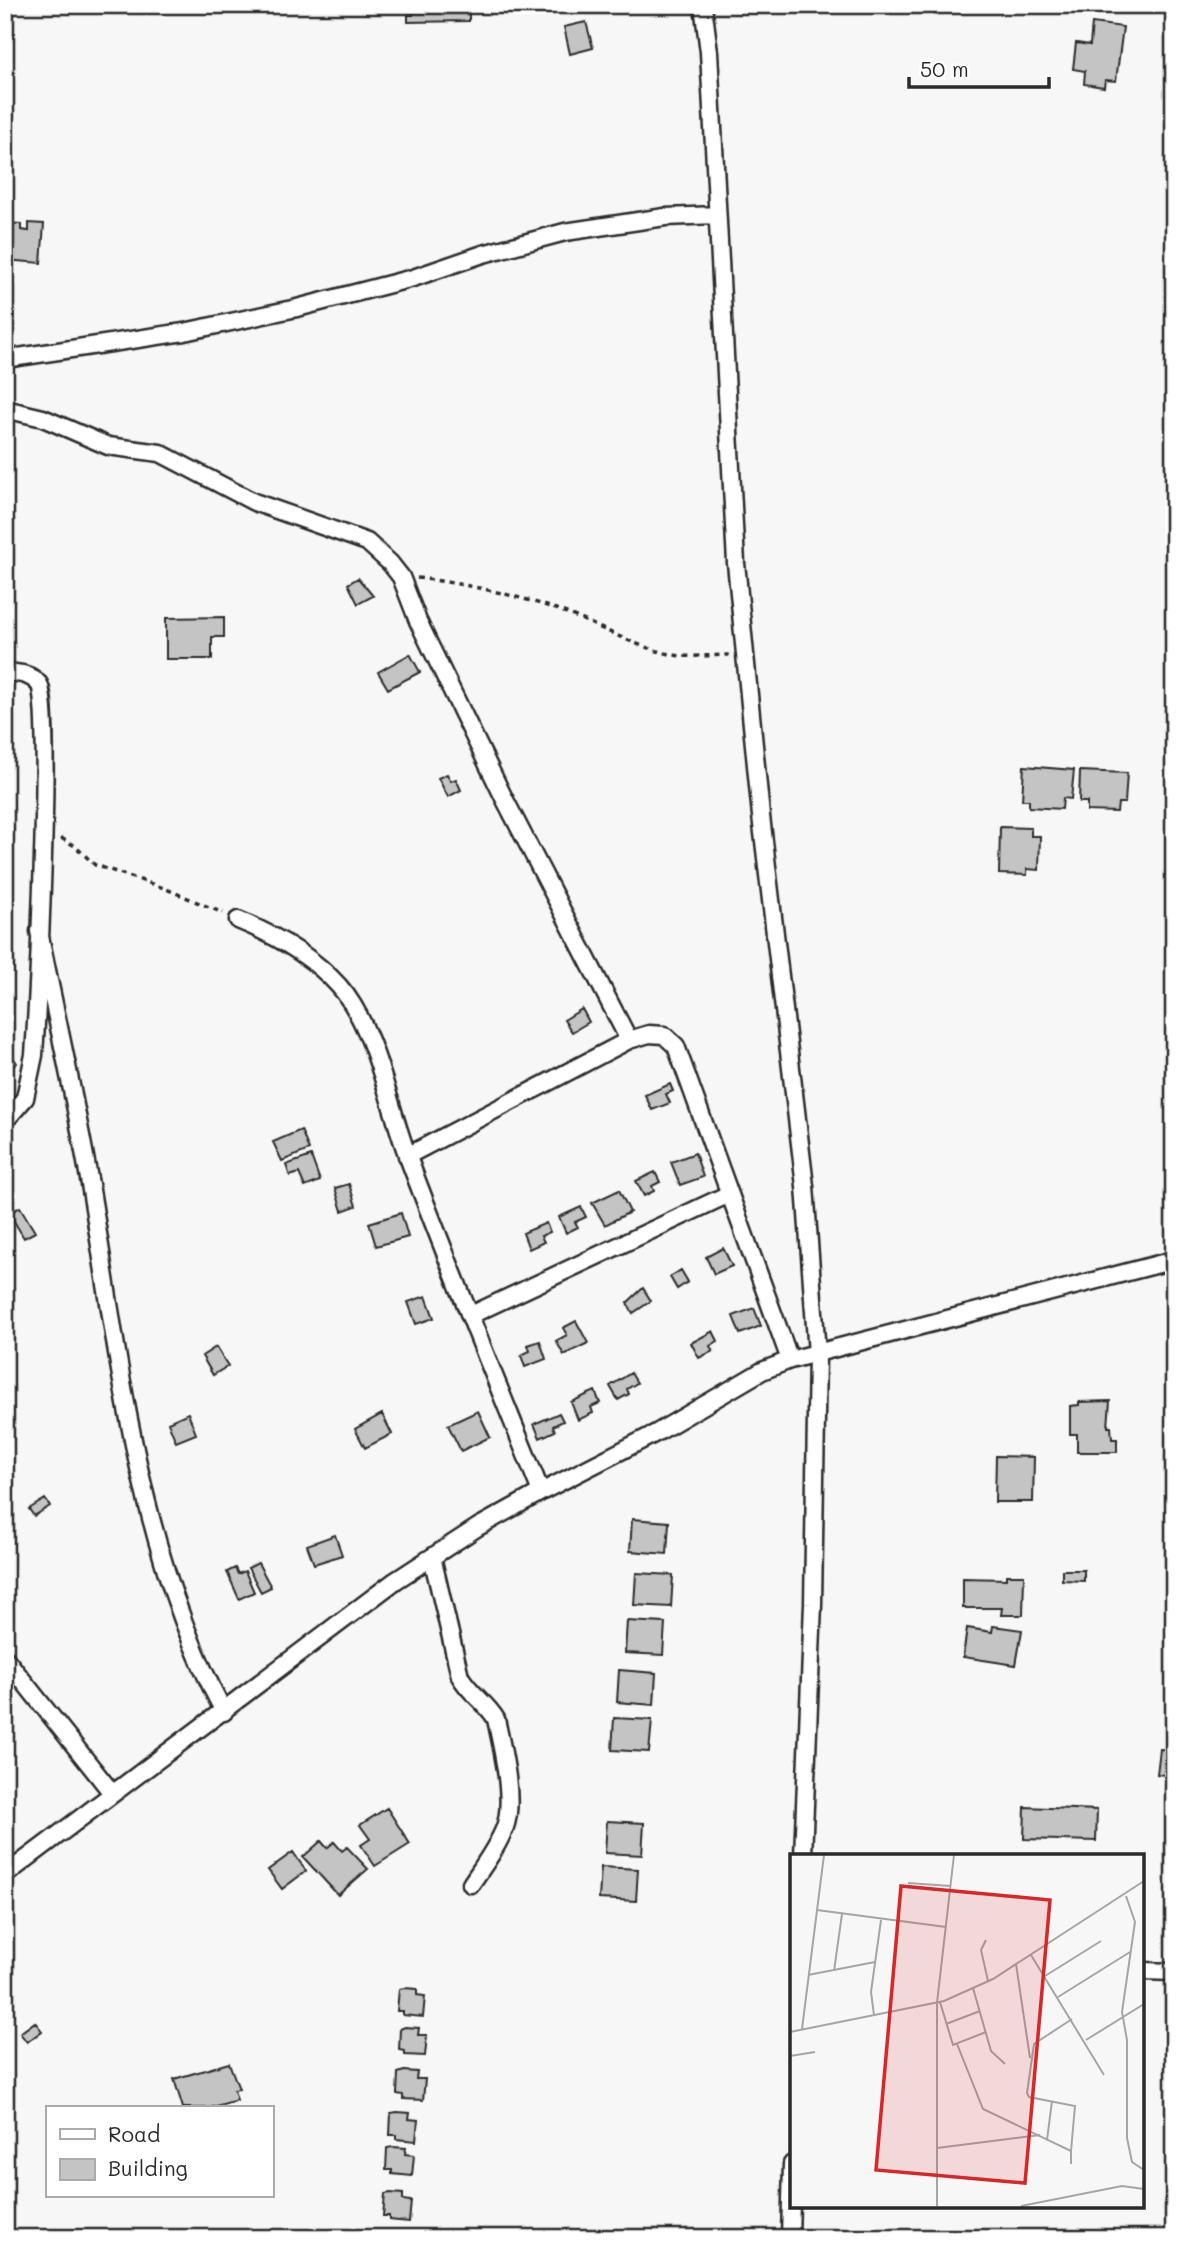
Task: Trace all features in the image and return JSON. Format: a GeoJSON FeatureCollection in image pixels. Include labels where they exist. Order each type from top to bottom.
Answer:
{"type":"FeatureCollection","features":[{"type":"Feature","properties":{"kind":"street"},"geometry":{"type":"LineString","coordinates":[[703,5],[709,52],[736,563],[744,656],[805,1186],[817,1354],[813,1604],[803,1854]]}},
{"type":"Feature","properties":{"kind":"street"},"geometry":{"type":"LineString","coordinates":[[5,359],[184,332],[297,308],[413,278],[483,254],[565,232],[665,217],[717,215]]}},
{"type":"Feature","properties":{"kind":"street"},"geometry":{"type":"LineString","coordinates":[[5,409],[43,418],[108,446],[160,453],[254,502],[367,542],[401,576],[418,621],[503,796],[629,1040]]}},
{"type":"Feature","properties":{"kind":"street"},"geometry":{"type":"LineString","coordinates":[[5,672],[25,673],[40,685],[45,705],[34,1055],[25,1098],[5,1121]]}},
{"type":"Feature","properties":{"kind":"street"},"geometry":{"type":"LineString","coordinates":[[238,920],[271,933],[317,965],[340,988],[356,1013],[372,1049],[407,1156],[541,1492]]}},
{"type":"Feature","properties":{"kind":"street"},"geometry":{"type":"LineString","coordinates":[[39,931],[90,1184],[137,1462],[160,1549],[190,1639],[224,1712]]}},
{"type":"Feature","properties":{"kind":"street"},"geometry":{"type":"LineString","coordinates":[[407,1156],[629,1040],[649,1034],[664,1035],[676,1046],[790,1360]]}},
{"type":"Feature","properties":{"kind":"street"},"geometry":{"type":"LineString","coordinates":[[471,1315],[729,1194]]}},
{"type":"Feature","properties":{"kind":"street"},"geometry":{"type":"LineString","coordinates":[[5,1875],[395,1581],[541,1492],[658,1432],[762,1371],[790,1360],[1174,1259]]}},
{"type":"Feature","properties":{"kind":"street"},"geometry":{"type":"LineString","coordinates":[[432,1557],[460,1676],[465,1686],[490,1708],[496,1719],[509,1800],[501,1836],[471,1884]]}},
{"type":"Feature","properties":{"kind":"street"},"geometry":{"type":"LineString","coordinates":[[5,1658],[112,1793]]}},
{"type":"Feature","properties":{"kind":"street"},"geometry":{"type":"LineString","coordinates":[[1144,1971],[1174,1972]]}},
{"type":"Feature","properties":{"kind":"street"},"geometry":{"type":"LineString","coordinates":[[790,2238],[791,2208]]}},
{"type":"Feature","properties":{"kind":"path"},"geometry":{"type":"LineString","coordinates":[[401,576],[445,581],[550,607],[608,632],[668,653],[744,656]]}},
{"type":"Feature","properties":{"kind":"path"},"geometry":{"type":"LineString","coordinates":[[42,830],[75,846],[95,866],[164,888],[238,920]]}},
{"type":"Feature","properties":{"kind":"building"},"geometry":{"type":"Polygon","coordinates":[[[136,5],[180,5],[136,11],[136,5]]]}},
{"type":"Feature","properties":{"kind":"building"},"geometry":{"type":"Polygon","coordinates":[[[413,5],[469,5],[469,21],[408,22],[408,15],[413,15],[413,5]]]}},
{"type":"Feature","properties":{"kind":"building"},"geometry":{"type":"Polygon","coordinates":[[[586,22],[593,48],[570,54],[564,27],[586,22]]]}},
{"type":"Feature","properties":{"kind":"building"},"geometry":{"type":"Polygon","coordinates":[[[1092,23],[1123,27],[1116,81],[1105,80],[1104,87],[1084,84],[1085,71],[1073,69],[1076,43],[1090,45],[1092,23]]]}},
{"type":"Feature","properties":{"kind":"building"},"geometry":{"type":"Polygon","coordinates":[[[5,223],[21,224],[21,230],[29,231],[29,223],[44,224],[41,263],[5,260],[5,223]]]}},
{"type":"Feature","properties":{"kind":"building"},"geometry":{"type":"Polygon","coordinates":[[[358,578],[373,596],[358,604],[348,584],[358,578]]]}},
{"type":"Feature","properties":{"kind":"building"},"geometry":{"type":"Polygon","coordinates":[[[224,617],[224,637],[212,637],[212,659],[166,659],[166,618],[224,617]]]}},
{"type":"Feature","properties":{"kind":"building"},"geometry":{"type":"Polygon","coordinates":[[[410,654],[420,672],[388,689],[378,672],[410,654]]]}},
{"type":"Feature","properties":{"kind":"building"},"geometry":{"type":"Polygon","coordinates":[[[1024,766],[1074,770],[1071,799],[1063,798],[1062,809],[1029,807],[1029,800],[1022,800],[1024,766]]]}},
{"type":"Feature","properties":{"kind":"building"},"geometry":{"type":"Polygon","coordinates":[[[1080,771],[1127,773],[1125,803],[1118,803],[1117,812],[1087,811],[1087,802],[1079,802],[1080,771]]]}},
{"type":"Feature","properties":{"kind":"building"},"geometry":{"type":"Polygon","coordinates":[[[447,774],[451,781],[456,779],[461,790],[448,797],[438,778],[447,774]]]}},
{"type":"Feature","properties":{"kind":"building"},"geometry":{"type":"Polygon","coordinates":[[[1000,827],[1031,828],[1031,836],[1040,836],[1039,870],[1027,869],[1027,875],[999,874],[1000,827]]]}},
{"type":"Feature","properties":{"kind":"building"},"geometry":{"type":"Polygon","coordinates":[[[582,1009],[589,1022],[572,1032],[564,1020],[582,1009]]]}},
{"type":"Feature","properties":{"kind":"building"},"geometry":{"type":"Polygon","coordinates":[[[5,1046],[17,1063],[5,1072],[5,1046]]]}},
{"type":"Feature","properties":{"kind":"building"},"geometry":{"type":"Polygon","coordinates":[[[670,1084],[673,1091],[666,1094],[670,1103],[652,1110],[645,1095],[670,1084]]]}},
{"type":"Feature","properties":{"kind":"building"},"geometry":{"type":"Polygon","coordinates":[[[301,1130],[309,1150],[282,1161],[273,1142],[301,1130]]]}},
{"type":"Feature","properties":{"kind":"building"},"geometry":{"type":"Polygon","coordinates":[[[695,1153],[703,1177],[680,1185],[671,1162],[695,1153]]]}},
{"type":"Feature","properties":{"kind":"building"},"geometry":{"type":"Polygon","coordinates":[[[311,1156],[320,1181],[305,1187],[299,1173],[290,1176],[286,1165],[311,1156]]]}},
{"type":"Feature","properties":{"kind":"building"},"geometry":{"type":"Polygon","coordinates":[[[655,1172],[660,1182],[652,1186],[654,1191],[644,1196],[636,1181],[655,1172]]]}},
{"type":"Feature","properties":{"kind":"building"},"geometry":{"type":"Polygon","coordinates":[[[349,1184],[356,1206],[342,1211],[335,1188],[349,1184]]]}},
{"type":"Feature","properties":{"kind":"building"},"geometry":{"type":"Polygon","coordinates":[[[619,1190],[630,1212],[605,1225],[592,1203],[619,1190]]]}},
{"type":"Feature","properties":{"kind":"building"},"geometry":{"type":"Polygon","coordinates":[[[20,1207],[35,1232],[24,1238],[9,1213],[20,1207]]]}},
{"type":"Feature","properties":{"kind":"building"},"geometry":{"type":"Polygon","coordinates":[[[581,1207],[586,1217],[575,1222],[578,1227],[566,1233],[559,1217],[581,1207]]]}},
{"type":"Feature","properties":{"kind":"building"},"geometry":{"type":"Polygon","coordinates":[[[401,1213],[408,1237],[376,1246],[369,1223],[401,1213]]]}},
{"type":"Feature","properties":{"kind":"building"},"geometry":{"type":"Polygon","coordinates":[[[546,1223],[550,1232],[541,1236],[544,1242],[529,1249],[523,1233],[546,1223]]]}},
{"type":"Feature","properties":{"kind":"building"},"geometry":{"type":"Polygon","coordinates":[[[723,1248],[732,1266],[714,1274],[706,1257],[723,1248]]]}},
{"type":"Feature","properties":{"kind":"building"},"geometry":{"type":"Polygon","coordinates":[[[681,1270],[688,1282],[677,1289],[670,1277],[681,1270]]]}},
{"type":"Feature","properties":{"kind":"building"},"geometry":{"type":"Polygon","coordinates":[[[643,1288],[651,1301],[633,1313],[627,1303],[643,1288]]]}},
{"type":"Feature","properties":{"kind":"building"},"geometry":{"type":"Polygon","coordinates":[[[426,1296],[434,1318],[416,1324],[408,1302],[426,1296]]]}},
{"type":"Feature","properties":{"kind":"building"},"geometry":{"type":"Polygon","coordinates":[[[754,1308],[761,1326],[740,1334],[733,1316],[754,1308]]]}},
{"type":"Feature","properties":{"kind":"building"},"geometry":{"type":"Polygon","coordinates":[[[576,1321],[588,1343],[564,1355],[556,1341],[567,1335],[563,1328],[576,1321]]]}},
{"type":"Feature","properties":{"kind":"building"},"geometry":{"type":"Polygon","coordinates":[[[713,1331],[718,1341],[710,1346],[713,1351],[699,1358],[691,1343],[713,1331]]]}},
{"type":"Feature","properties":{"kind":"building"},"geometry":{"type":"Polygon","coordinates":[[[540,1341],[546,1359],[525,1367],[521,1355],[530,1351],[528,1345],[540,1341]]]}},
{"type":"Feature","properties":{"kind":"building"},"geometry":{"type":"Polygon","coordinates":[[[216,1347],[228,1366],[213,1375],[202,1356],[216,1347]]]}},
{"type":"Feature","properties":{"kind":"building"},"geometry":{"type":"Polygon","coordinates":[[[631,1373],[637,1383],[627,1389],[629,1394],[618,1400],[610,1386],[631,1373]]]}},
{"type":"Feature","properties":{"kind":"building"},"geometry":{"type":"Polygon","coordinates":[[[595,1391],[600,1403],[591,1407],[593,1413],[578,1420],[571,1402],[595,1391]]]}},
{"type":"Feature","properties":{"kind":"building"},"geometry":{"type":"Polygon","coordinates":[[[1110,1401],[1108,1427],[1111,1427],[1112,1439],[1117,1439],[1117,1452],[1077,1452],[1077,1434],[1070,1434],[1070,1406],[1079,1405],[1079,1402],[1110,1401]]]}},
{"type":"Feature","properties":{"kind":"building"},"geometry":{"type":"Polygon","coordinates":[[[478,1411],[490,1437],[461,1451],[448,1425],[478,1411]]]}},
{"type":"Feature","properties":{"kind":"building"},"geometry":{"type":"Polygon","coordinates":[[[188,1413],[196,1434],[176,1442],[168,1422],[188,1413]]]}},
{"type":"Feature","properties":{"kind":"building"},"geometry":{"type":"Polygon","coordinates":[[[559,1413],[563,1421],[553,1426],[555,1431],[540,1438],[534,1424],[559,1413]]]}},
{"type":"Feature","properties":{"kind":"building"},"geometry":{"type":"Polygon","coordinates":[[[382,1414],[392,1434],[365,1448],[355,1429],[382,1414]]]}},
{"type":"Feature","properties":{"kind":"building"},"geometry":{"type":"Polygon","coordinates":[[[996,1456],[1034,1457],[1033,1502],[995,1502],[996,1456]]]}},
{"type":"Feature","properties":{"kind":"building"},"geometry":{"type":"Polygon","coordinates":[[[45,1499],[50,1506],[34,1516],[29,1509],[45,1499]]]}},
{"type":"Feature","properties":{"kind":"building"},"geometry":{"type":"Polygon","coordinates":[[[632,1519],[669,1522],[667,1554],[630,1551],[632,1519]]]}},
{"type":"Feature","properties":{"kind":"building"},"geometry":{"type":"Polygon","coordinates":[[[335,1535],[342,1555],[314,1564],[307,1545],[335,1535]]]}},
{"type":"Feature","properties":{"kind":"building"},"geometry":{"type":"Polygon","coordinates":[[[258,1563],[271,1587],[261,1592],[248,1568],[258,1563]]]}},
{"type":"Feature","properties":{"kind":"building"},"geometry":{"type":"Polygon","coordinates":[[[235,1568],[238,1574],[245,1571],[254,1592],[239,1599],[227,1572],[235,1568]]]}},
{"type":"Feature","properties":{"kind":"building"},"geometry":{"type":"Polygon","coordinates":[[[1062,1570],[1084,1570],[1084,1581],[1062,1580],[1062,1570]]]}},
{"type":"Feature","properties":{"kind":"building"},"geometry":{"type":"Polygon","coordinates":[[[636,1573],[673,1575],[671,1607],[634,1605],[636,1573]]]}},
{"type":"Feature","properties":{"kind":"building"},"geometry":{"type":"Polygon","coordinates":[[[1006,1575],[1024,1575],[1023,1615],[1001,1615],[1002,1608],[963,1608],[963,1578],[1006,1579],[1006,1575]]]}},
{"type":"Feature","properties":{"kind":"building"},"geometry":{"type":"Polygon","coordinates":[[[627,1621],[665,1623],[663,1655],[625,1653],[627,1621]]]}},
{"type":"Feature","properties":{"kind":"building"},"geometry":{"type":"Polygon","coordinates":[[[993,1626],[1022,1630],[1016,1665],[963,1657],[967,1628],[992,1632],[993,1626]]]}},
{"type":"Feature","properties":{"kind":"building"},"geometry":{"type":"Polygon","coordinates":[[[619,1670],[656,1673],[654,1705],[617,1702],[619,1670]]]}},
{"type":"Feature","properties":{"kind":"building"},"geometry":{"type":"Polygon","coordinates":[[[614,1718],[652,1720],[649,1752],[612,1750],[614,1718]]]}},
{"type":"Feature","properties":{"kind":"building"},"geometry":{"type":"Polygon","coordinates":[[[1160,1749],[1174,1750],[1174,1776],[1157,1774],[1160,1749]]]}},
{"type":"Feature","properties":{"kind":"building"},"geometry":{"type":"Polygon","coordinates":[[[1025,1807],[1097,1810],[1096,1841],[1024,1839],[1025,1807]]]}},
{"type":"Feature","properties":{"kind":"building"},"geometry":{"type":"Polygon","coordinates":[[[387,1808],[410,1844],[375,1866],[361,1845],[370,1839],[360,1825],[387,1808]]]}},
{"type":"Feature","properties":{"kind":"building"},"geometry":{"type":"Polygon","coordinates":[[[607,1821],[644,1823],[642,1855],[605,1853],[607,1821]]]}},
{"type":"Feature","properties":{"kind":"building"},"geometry":{"type":"Polygon","coordinates":[[[321,1841],[327,1848],[334,1842],[342,1851],[347,1847],[368,1869],[338,1895],[303,1857],[321,1841]]]}},
{"type":"Feature","properties":{"kind":"building"},"geometry":{"type":"Polygon","coordinates":[[[293,1852],[306,1871],[282,1889],[268,1870],[293,1852]]]}},
{"type":"Feature","properties":{"kind":"building"},"geometry":{"type":"Polygon","coordinates":[[[601,1867],[638,1869],[636,1901],[599,1899],[601,1867]]]}},
{"type":"Feature","properties":{"kind":"building"},"geometry":{"type":"Polygon","coordinates":[[[399,1989],[417,1989],[417,1995],[425,1996],[423,2017],[403,2015],[403,2011],[397,2011],[399,1989]]]}},
{"type":"Feature","properties":{"kind":"building"},"geometry":{"type":"Polygon","coordinates":[[[35,2022],[42,2031],[27,2042],[20,2033],[35,2022]]]}},
{"type":"Feature","properties":{"kind":"building"},"geometry":{"type":"Polygon","coordinates":[[[419,2028],[418,2035],[427,2035],[425,2056],[405,2055],[405,2051],[399,2050],[400,2029],[419,2028]]]}},
{"type":"Feature","properties":{"kind":"building"},"geometry":{"type":"Polygon","coordinates":[[[229,2063],[239,2089],[234,2090],[237,2100],[216,2106],[182,2106],[174,2079],[229,2063]]]}},
{"type":"Feature","properties":{"kind":"building"},"geometry":{"type":"Polygon","coordinates":[[[417,2072],[416,2079],[425,2079],[423,2100],[403,2099],[403,2095],[397,2094],[398,2073],[417,2072]]]}},
{"type":"Feature","properties":{"kind":"building"},"geometry":{"type":"Polygon","coordinates":[[[391,2113],[410,2113],[409,2119],[418,2120],[416,2141],[396,2139],[396,2135],[390,2135],[391,2113]]]}},
{"type":"Feature","properties":{"kind":"building"},"geometry":{"type":"Polygon","coordinates":[[[387,2148],[406,2148],[405,2154],[414,2155],[412,2176],[392,2174],[392,2170],[386,2170],[387,2148]]]}},
{"type":"Feature","properties":{"kind":"building"},"geometry":{"type":"Polygon","coordinates":[[[385,2194],[403,2194],[403,2200],[411,2201],[409,2222],[389,2220],[389,2216],[383,2216],[385,2194]]]}}]}
